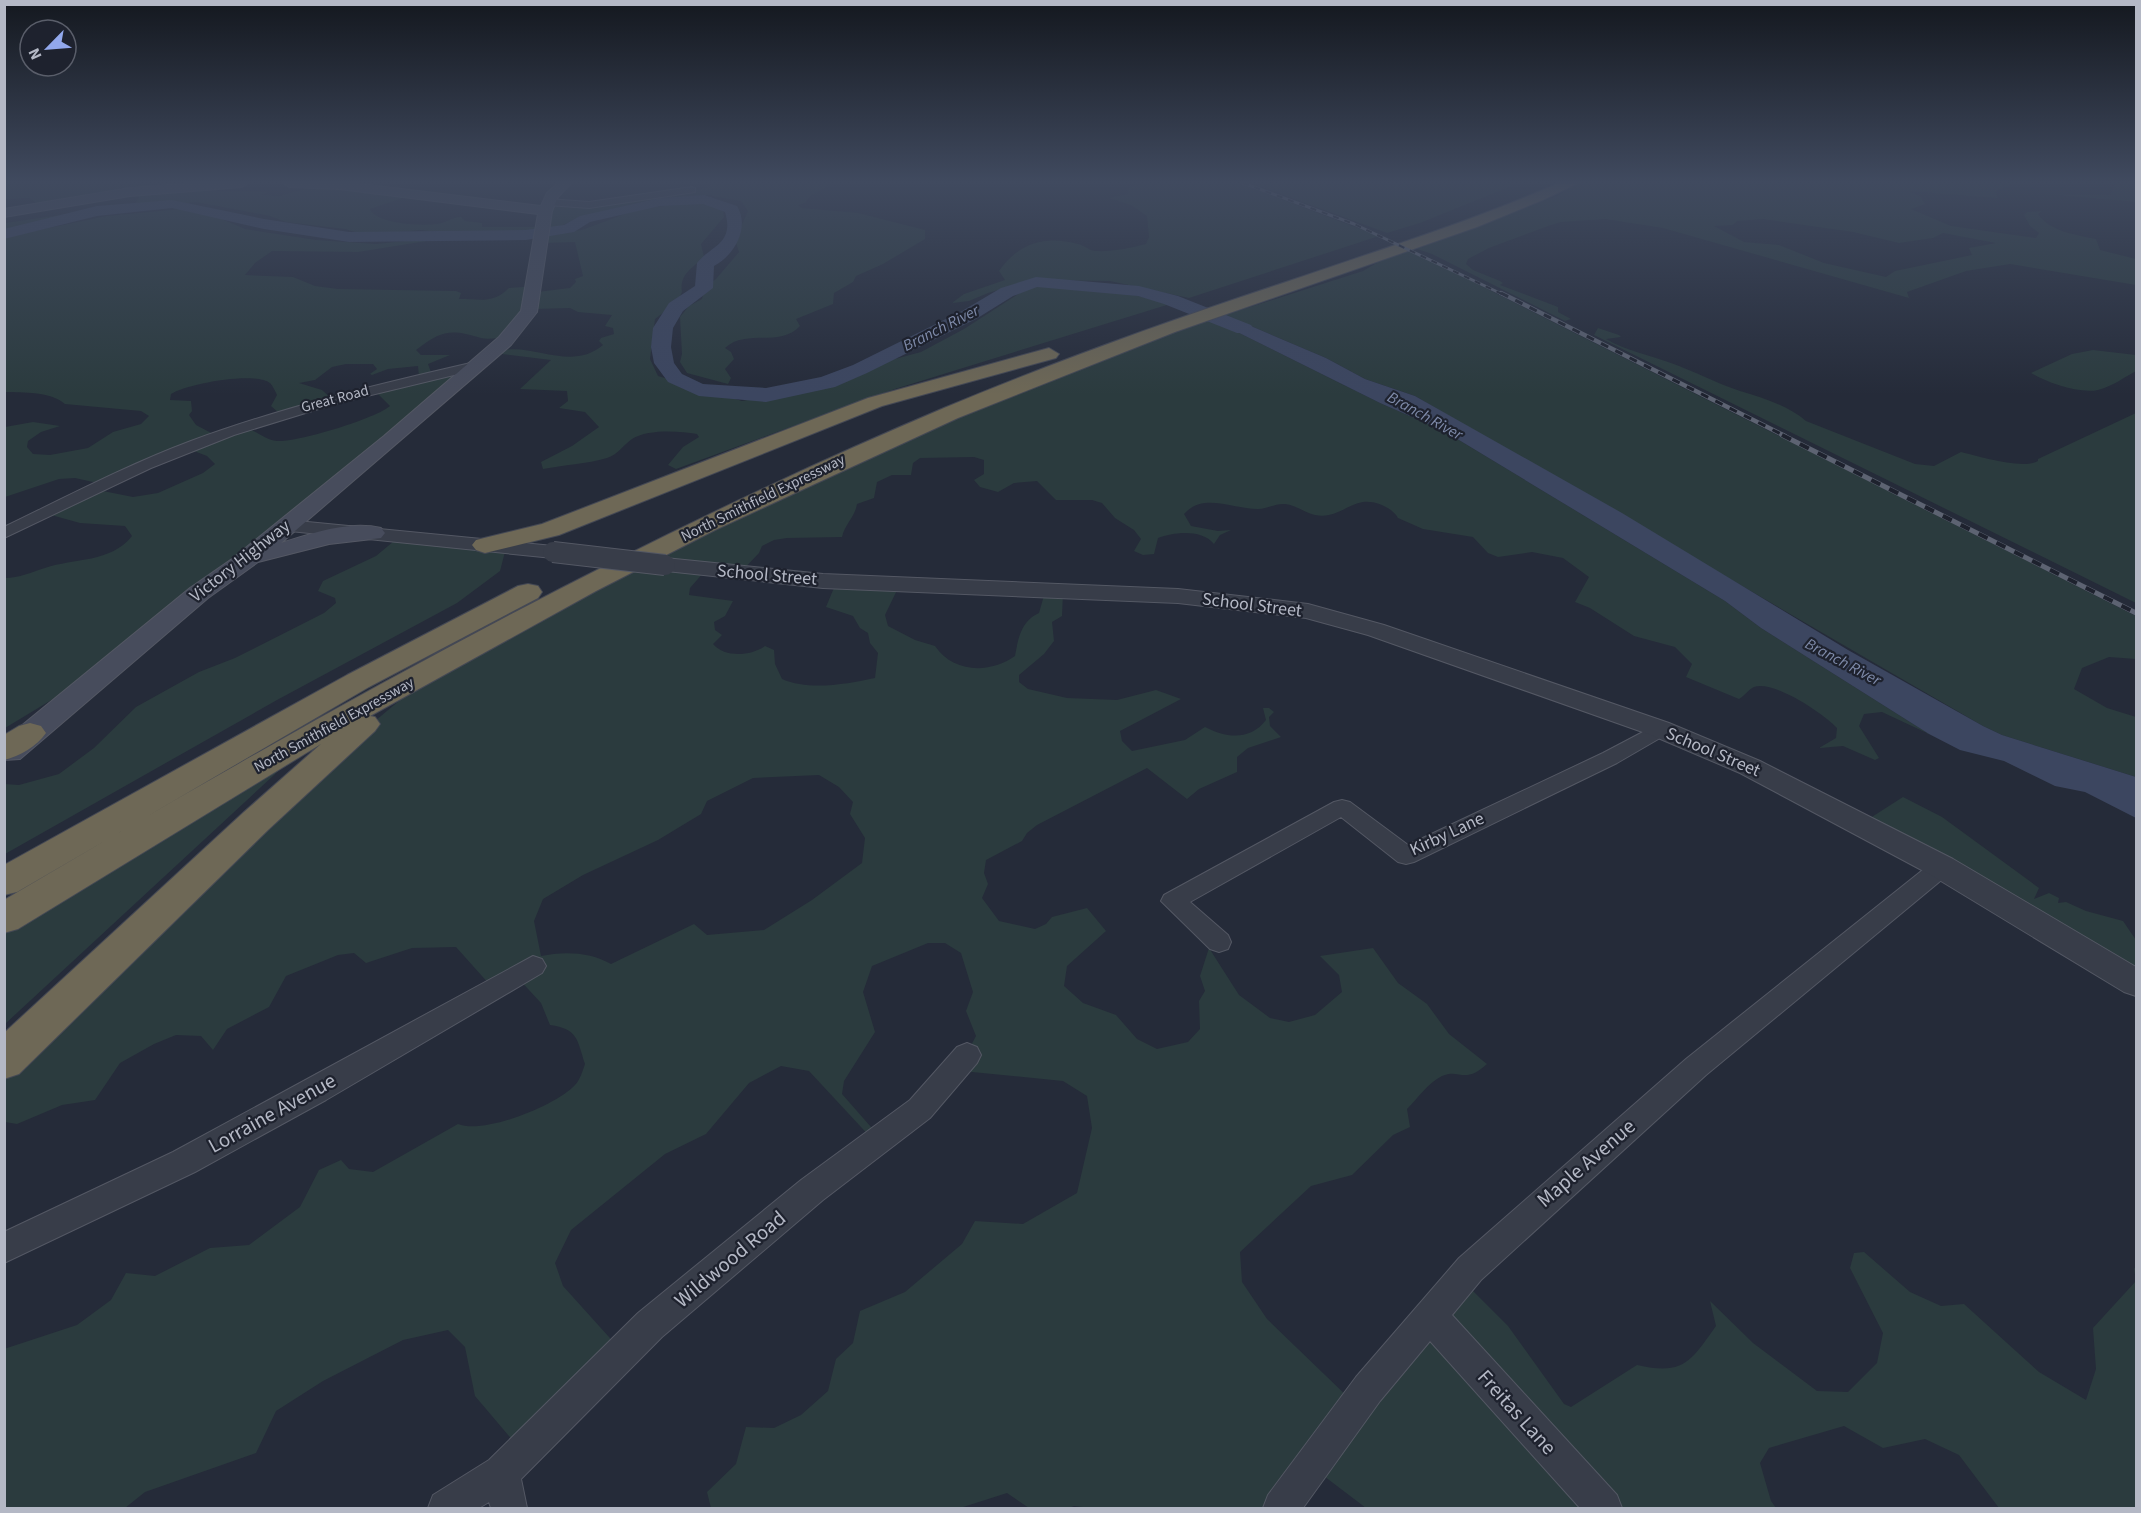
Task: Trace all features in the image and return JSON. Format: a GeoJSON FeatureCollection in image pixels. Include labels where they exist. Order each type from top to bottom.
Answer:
{"type":"FeatureCollection","features":[{"type":"Feature","properties":{"kind":"highway","name":"North Smithfield Expressway"},"geometry":{"type":"LineString","coordinates":[[4,919],[245,775],[498,633],[648,554],[834,464],[1027,381],[1177,318],[1357,254]]}},
{"type":"Feature","properties":{"kind":"highway","name":"North Smithfield Expressway"},"geometry":{"type":"LineString","coordinates":[[1219,303],[1378,254]]}},
{"type":"Feature","properties":{"kind":"highway","name":"North Smithfield Expressway"},"geometry":{"type":"LineString","coordinates":[[4,882],[358,681],[647,531],[755,479],[871,429],[1071,349],[1177,318]]}},
{"type":"Feature","properties":{"kind":"highway"},"geometry":{"type":"LineString","coordinates":[[485,545],[550,530],[875,402],[1071,349]]}},
{"type":"Feature","properties":{"kind":"highway"},"geometry":{"type":"LineString","coordinates":[[4,1061],[337,746],[421,682],[498,633]]}},
{"type":"Feature","properties":{"kind":"main road","name":"Great Road"},"geometry":{"type":"LineString","coordinates":[[475,366],[505,342],[529,312],[538,254]]}},
{"type":"Feature","properties":{"kind":"main road","name":"Victory Highway"},"geometry":{"type":"LineString","coordinates":[[4,756],[17,742],[199,593],[241,564],[391,440],[475,366]]}},
{"type":"Feature","properties":{"kind":"main road"},"geometry":{"type":"LineString","coordinates":[[241,564],[295,544],[327,537],[373,533]]}},
{"type":"Feature","properties":{"kind":"street","name":"Great Road"},"geometry":{"type":"LineString","coordinates":[[4,533],[149,463],[240,428],[364,391],[475,366]]}},
{"type":"Feature","properties":{"kind":"street","name":"School Street"},"geometry":{"type":"LineString","coordinates":[[287,526],[373,533],[823,581],[1178,596],[1308,611],[1394,636],[1660,729],[1750,767],[1942,867],[2136,983]]}},
{"type":"Feature","properties":{"kind":"street","name":"Kirby Lane"},"geometry":{"type":"LineString","coordinates":[[1219,942],[1173,901],[1342,807],[1406,856],[1610,758],[1660,729]]}},
{"type":"Feature","properties":{"kind":"street","name":"Maple Avenue"},"geometry":{"type":"LineString","coordinates":[[1281,1509],[1368,1389],[1470,1269],[1508,1232],[1687,1075],[1942,867]]}},
{"type":"Feature","properties":{"kind":"street","name":"Lorraine Avenue"},"geometry":{"type":"LineString","coordinates":[[4,1248],[184,1162],[316,1090],[388,1047],[475,1001],[533,966]]}},
{"type":"Feature","properties":{"kind":"street","name":"Wildwood Road"},"geometry":{"type":"LineString","coordinates":[[446,1509],[502,1473],[650,1325],[812,1191],[920,1109],[967,1055]]}},
{"type":"Feature","properties":{"kind":"street","name":"Freitas Lane"},"geometry":{"type":"LineString","coordinates":[[1430,1316],[1604,1509]]}},
{"type":"Feature","properties":{"kind":"street"},"geometry":{"type":"LineString","coordinates":[[502,1473],[509,1509]]}},
{"type":"Feature","properties":{"kind":"shaded area"},"geometry":{"type":"Polygon","coordinates":[[[5,254],[268,254],[255,263],[245,275],[293,277],[315,286],[338,289],[456,291],[461,293],[459,299],[492,299],[509,288],[537,286],[537,292],[570,288],[576,282],[575,279],[583,276],[578,254],[703,254],[704,257],[685,276],[682,292],[677,302],[655,319],[650,359],[658,376],[742,401],[839,383],[880,363],[921,352],[964,329],[1026,289],[1053,283],[1110,289],[1170,304],[895,389],[676,469],[668,465],[683,447],[699,437],[697,434],[655,432],[646,434],[632,439],[607,458],[543,469],[541,462],[572,446],[599,427],[585,412],[559,408],[568,401],[567,391],[520,389],[551,360],[494,353],[521,350],[576,356],[590,353],[603,345],[599,341],[601,338],[614,334],[613,328],[605,326],[612,315],[578,312],[570,308],[534,309],[510,337],[484,339],[462,333],[440,335],[416,350],[421,355],[450,355],[428,364],[432,375],[477,366],[121,658],[5,728],[5,578],[103,555],[114,551],[132,536],[125,526],[80,523],[44,513],[93,489],[133,497],[158,493],[203,473],[215,464],[207,456],[186,448],[102,484],[75,478],[59,479],[5,497],[5,427],[33,422],[60,426],[41,432],[28,441],[27,447],[33,454],[50,455],[88,448],[113,432],[141,424],[149,416],[141,411],[65,404],[44,395],[5,392],[5,254]],[[346,364],[332,367],[315,380],[299,383],[322,390],[332,399],[279,413],[271,406],[277,395],[270,383],[250,378],[220,380],[191,386],[171,394],[170,400],[191,401],[192,411],[189,415],[196,425],[217,436],[243,428],[272,440],[287,441],[336,429],[370,417],[390,406],[373,389],[419,377],[418,366],[388,369],[370,374],[377,369],[373,364],[346,364]]]}},
{"type":"Feature","properties":{"kind":"shaded area"},"geometry":{"type":"Polygon","coordinates":[[[738,254],[900,254],[856,276],[853,282],[834,293],[833,304],[796,319],[800,326],[792,332],[783,336],[743,339],[725,348],[731,352],[734,359],[725,369],[731,378],[728,384],[687,373],[680,362],[682,354],[680,317],[689,306],[702,299],[705,287],[716,279],[738,254]]]}},
{"type":"Feature","properties":{"kind":"shaded area"},"geometry":{"type":"Polygon","coordinates":[[[1015,254],[1325,254],[1189,298],[1110,281],[1032,280],[969,301],[952,303],[964,294],[1005,280],[999,271],[1015,254]]]}},
{"type":"Feature","properties":{"kind":"shaded area"},"geometry":{"type":"Polygon","coordinates":[[[1432,254],[1478,254],[1468,259],[1466,264],[1473,270],[1503,283],[1500,285],[1558,307],[1558,312],[1571,319],[1565,321],[1432,254]]]}},
{"type":"Feature","properties":{"kind":"shaded area"},"geometry":{"type":"Polygon","coordinates":[[[1753,254],[1801,254],[1824,263],[1886,277],[1895,271],[1971,254],[2114,254],[2136,259],[2136,285],[2010,264],[1966,271],[1907,292],[1909,298],[1753,254]]]}},
{"type":"Feature","properties":{"kind":"shaded area"},"geometry":{"type":"Polygon","coordinates":[[[1390,255],[1420,255],[2136,616],[2136,659],[2109,657],[2082,668],[2074,689],[2107,708],[2136,717],[2136,777],[2002,735],[1983,726],[1415,396],[1365,379],[1326,358],[1225,315],[1363,271],[1390,255]]]}},
{"type":"Feature","properties":{"kind":"shaded area"},"geometry":{"type":"Polygon","coordinates":[[[1209,318],[1380,403],[1444,431],[1725,601],[1761,628],[1929,734],[1882,712],[1864,714],[1859,726],[1879,758],[1875,760],[1843,746],[1819,748],[1836,738],[1837,728],[1798,700],[1774,688],[1763,686],[1752,688],[1739,699],[1686,677],[1692,664],[1675,647],[1634,636],[1590,608],[1575,602],[1589,577],[1563,558],[1532,552],[1498,557],[1488,553],[1473,537],[1423,529],[1398,518],[1388,508],[1373,502],[1363,502],[1322,516],[1285,504],[1258,509],[1219,503],[1200,504],[1184,514],[1191,526],[1218,531],[1231,530],[1220,535],[1214,544],[1209,539],[1195,534],[1180,533],[1165,536],[1158,538],[1154,554],[1143,555],[1134,551],[1141,539],[1134,530],[1115,518],[1102,503],[1092,500],[1056,500],[1037,481],[1014,483],[998,492],[980,487],[974,480],[984,474],[984,460],[974,457],[920,458],[913,463],[911,475],[892,475],[877,482],[874,498],[857,504],[842,537],[774,540],[762,546],[759,553],[739,574],[704,572],[690,588],[689,595],[733,601],[725,616],[714,622],[715,630],[722,635],[713,644],[724,652],[738,654],[753,652],[765,646],[774,650],[775,664],[782,679],[793,683],[816,686],[875,678],[878,653],[870,643],[868,633],[860,628],[853,616],[826,607],[836,583],[899,586],[885,615],[888,626],[915,640],[935,646],[952,661],[972,668],[994,666],[1015,656],[1021,631],[1033,616],[1039,613],[1045,592],[1063,593],[1062,616],[1052,622],[1054,641],[1044,654],[1019,675],[1019,682],[1028,689],[1067,698],[1117,700],[1156,690],[1181,699],[1120,731],[1122,741],[1132,751],[1185,740],[1205,727],[1221,734],[1237,736],[1253,732],[1266,720],[1263,708],[1269,708],[1274,712],[1269,717],[1270,726],[1281,737],[1248,748],[1237,757],[1237,772],[1199,789],[1187,799],[1147,768],[1037,825],[1027,833],[1022,841],[986,860],[984,873],[988,884],[982,898],[999,921],[1035,929],[1046,924],[1052,917],[1087,908],[1106,931],[1067,966],[1064,986],[1083,1003],[1116,1015],[1137,1039],[1157,1049],[1188,1042],[1200,1029],[1199,1001],[1205,991],[1200,976],[1209,948],[1239,995],[1270,1018],[1289,1022],[1315,1015],[1342,992],[1339,975],[1320,956],[1373,948],[1398,983],[1427,1004],[1449,1034],[1487,1064],[1473,1074],[1448,1074],[1432,1083],[1407,1109],[1410,1127],[1393,1135],[1352,1175],[1311,1186],[1240,1252],[1242,1282],[1267,1319],[1352,1401],[1467,1285],[1508,1326],[1564,1404],[1571,1407],[1637,1365],[1666,1368],[1685,1363],[1700,1348],[1716,1326],[1710,1301],[1753,1343],[1817,1391],[1848,1392],[1877,1363],[1883,1333],[1850,1268],[1854,1253],[1864,1252],[1910,1292],[1941,1306],[1964,1304],[2039,1372],[2086,1400],[2096,1369],[2093,1328],[2136,1281],[2136,1508],[1999,1508],[1959,1455],[1925,1439],[1883,1448],[1844,1426],[1769,1448],[1760,1463],[1771,1501],[1776,1508],[1366,1508],[1312,1467],[1280,1508],[1091,1508],[1074,1506],[1029,1508],[1007,1493],[960,1508],[711,1508],[707,1492],[736,1464],[746,1427],[774,1428],[801,1415],[828,1391],[836,1359],[853,1343],[860,1311],[905,1292],[962,1244],[975,1221],[1023,1224],[1077,1193],[1092,1128],[1087,1096],[1063,1081],[962,1071],[960,1066],[976,1036],[966,1011],[973,992],[961,953],[945,943],[928,943],[872,966],[863,992],[875,1032],[844,1081],[842,1094],[878,1135],[874,1141],[809,1071],[781,1066],[749,1083],[706,1134],[665,1154],[571,1230],[555,1263],[563,1286],[618,1347],[520,1449],[475,1396],[465,1347],[448,1330],[403,1340],[323,1381],[276,1411],[256,1453],[145,1492],[125,1508],[5,1508],[4,1349],[77,1325],[111,1300],[126,1273],[155,1276],[210,1248],[249,1245],[300,1207],[319,1170],[341,1160],[349,1169],[373,1172],[458,1124],[485,1125],[520,1116],[566,1093],[577,1083],[585,1064],[575,1037],[566,1029],[550,1025],[541,1003],[517,977],[490,985],[456,947],[412,948],[366,963],[354,953],[338,955],[286,976],[269,1007],[227,1029],[213,1050],[201,1036],[176,1035],[120,1063],[95,1100],[62,1105],[17,1124],[5,1122],[5,1075],[307,778],[412,690],[621,568],[1000,399],[1209,318]],[[819,775],[753,778],[707,801],[701,814],[658,840],[583,875],[543,899],[534,921],[541,956],[559,953],[577,954],[595,957],[611,964],[694,924],[707,935],[764,930],[812,900],[862,863],[865,838],[850,814],[853,802],[839,787],[819,775]]]}},
{"type":"Feature","properties":{"kind":"shaded area"},"geometry":{"type":"Polygon","coordinates":[[[1598,328],[1619,335],[1621,337],[1606,339],[1622,347],[1671,363],[1774,403],[1806,421],[1915,464],[1934,466],[1961,452],[2011,463],[2031,463],[2136,413],[2136,603],[1594,335],[1598,328]]]}},
{"type":"Feature","properties":{"kind":"shaded area"},"geometry":{"type":"Polygon","coordinates":[[[2093,350],[2136,355],[2136,371],[2108,387],[2090,391],[2064,387],[2031,373],[2072,354],[2093,350]]]}},
{"type":"Feature","properties":{"kind":"shaded area"},"geometry":{"type":"Polygon","coordinates":[[[400,536],[506,548],[500,571],[457,603],[277,700],[5,854],[4,784],[19,785],[59,774],[94,748],[136,707],[199,672],[235,658],[324,613],[336,603],[335,598],[318,591],[323,581],[376,556],[400,536]]]}},
{"type":"Feature","properties":{"kind":"shaded area"},"geometry":{"type":"Polygon","coordinates":[[[287,763],[5,1024],[5,922],[287,763]]]}},
{"type":"Feature","properties":{"kind":"shaded area"},"geometry":{"type":"Polygon","coordinates":[[[1903,797],[1942,817],[2039,888],[2034,899],[2049,893],[2059,898],[2058,903],[2066,902],[2086,911],[2123,921],[2136,940],[2136,979],[1962,874],[1864,822],[1903,797]]]}},
{"type":"Feature","properties":{"kind":"water"},"geometry":{"type":"Polygon","coordinates":[[[1218,312],[1326,358],[1365,379],[1415,396],[1622,513],[1848,650],[1983,726],[2002,735],[2136,777],[2136,818],[2085,792],[2055,786],[2004,761],[1960,750],[1929,734],[1761,628],[1725,601],[1444,431],[1380,403],[1205,316],[1218,312]]]}},
{"type":"Feature","properties":{"kind":"waterway","name":"Branch River"},"geometry":{"type":"LineString","coordinates":[[720,254],[706,263],[704,288],[676,307],[663,328],[661,347],[664,363],[675,378],[699,390],[766,395],[827,382],[860,369],[969,315],[1007,292],[1036,282],[1139,291],[1171,300],[1244,329]]}},
{"type":"Feature","properties":{"kind":"railway"},"geometry":{"type":"LineString","coordinates":[[1417,254],[1504,295]]}},
{"type":"Feature","properties":{"kind":"railway"},"geometry":{"type":"LineString","coordinates":[[1501,293],[1785,436]]}},
{"type":"Feature","properties":{"kind":"railway"},"geometry":{"type":"LineString","coordinates":[[1782,435],[2136,613]]}}]}
